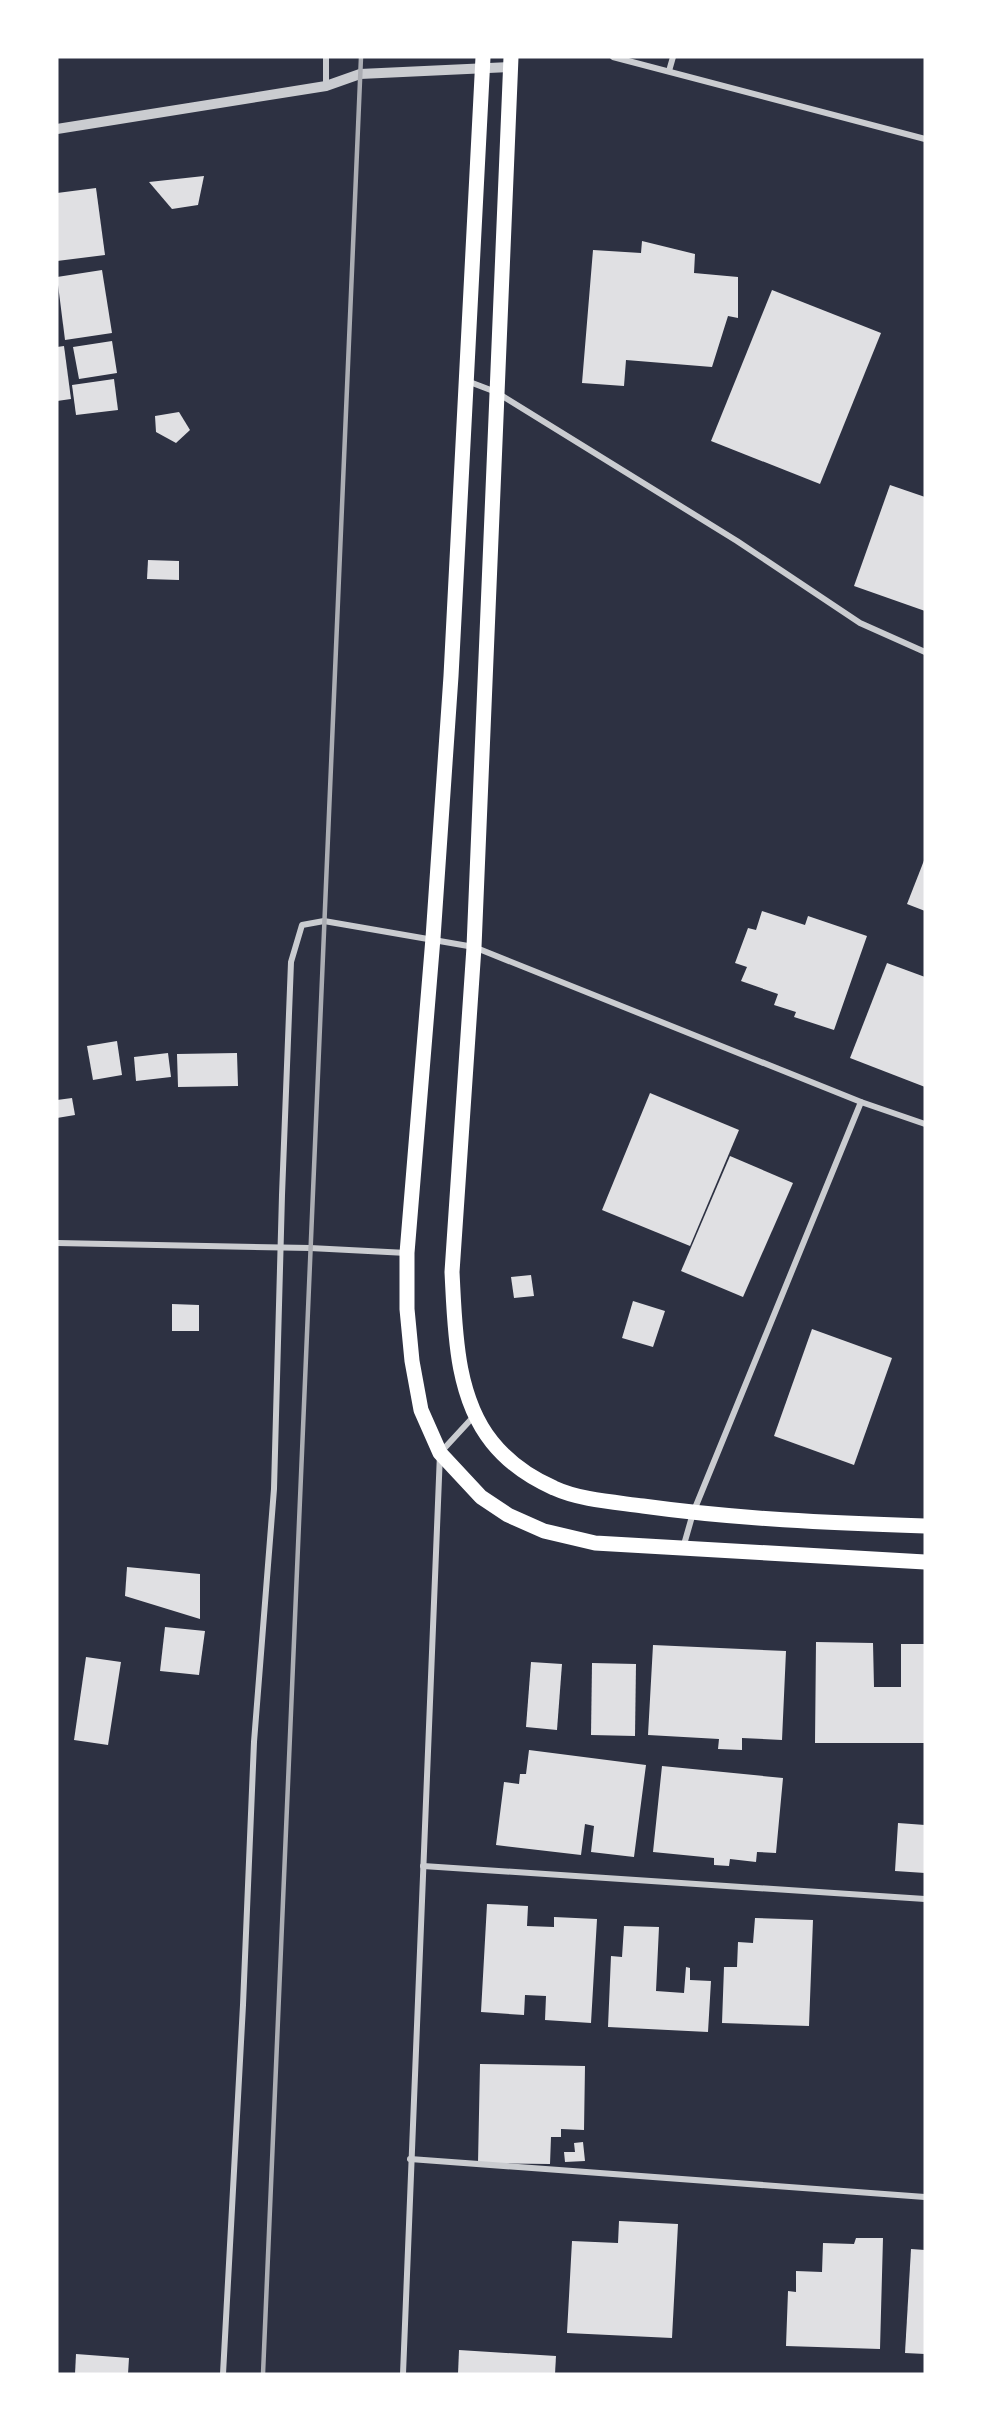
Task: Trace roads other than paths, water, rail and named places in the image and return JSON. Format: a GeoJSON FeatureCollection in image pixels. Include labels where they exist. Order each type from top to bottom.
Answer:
{"type":"FeatureCollection","features":[{"type":"Feature","properties":{"kind":"main road"},"geometry":{"type":"LineString","coordinates":[[483,62],[451,676],[433,938],[407,1253],[407,1309],[412,1361],[421,1410],[440,1453],[481,1497],[508,1515],[544,1531],[595,1543],[925,1562]]}},
{"type":"Feature","properties":{"kind":"main road"},"geometry":{"type":"LineString","coordinates":[[511,62],[474,947],[452,1272],[454,1322],[462,1374],[475,1414],[492,1442],[522,1471],[555,1489],[599,1500],[693,1513],[925,1526]]}},
{"type":"Feature","properties":{"kind":"street"},"geometry":{"type":"LineString","coordinates":[[326,57],[326,86]]}},
{"type":"Feature","properties":{"kind":"street"},"geometry":{"type":"LineString","coordinates":[[613,57],[925,139]]}},
{"type":"Feature","properties":{"kind":"street"},"geometry":{"type":"LineString","coordinates":[[669,71],[673,57]]}},
{"type":"Feature","properties":{"kind":"street"},"geometry":{"type":"LineString","coordinates":[[57,129],[326,86],[360,75],[483,62],[511,62]]}},
{"type":"Feature","properties":{"kind":"street"},"geometry":{"type":"LineString","coordinates":[[466,381],[496,392],[737,541],[860,623],[925,652]]}},
{"type":"Feature","properties":{"kind":"street"},"geometry":{"type":"LineString","coordinates":[[223,2374],[243,2005],[254,1742],[274,1489],[291,962],[302,925],[324,921],[433,938],[474,947],[861,1102],[925,1124]]}},
{"type":"Feature","properties":{"kind":"street"},"geometry":{"type":"LineString","coordinates":[[683,1549],[693,1513],[861,1102]]}},
{"type":"Feature","properties":{"kind":"street"},"geometry":{"type":"LineString","coordinates":[[57,1243],[407,1253]]}},
{"type":"Feature","properties":{"kind":"street"},"geometry":{"type":"LineString","coordinates":[[403,2374],[440,1453],[475,1414]]}},
{"type":"Feature","properties":{"kind":"street"},"geometry":{"type":"LineString","coordinates":[[423,1866],[925,1899]]}},
{"type":"Feature","properties":{"kind":"street"},"geometry":{"type":"LineString","coordinates":[[410,2159],[925,2196]]}},
{"type":"Feature","properties":{"kind":"railway"},"geometry":{"type":"LineString","coordinates":[[263,2374],[361,57]]}}]}
